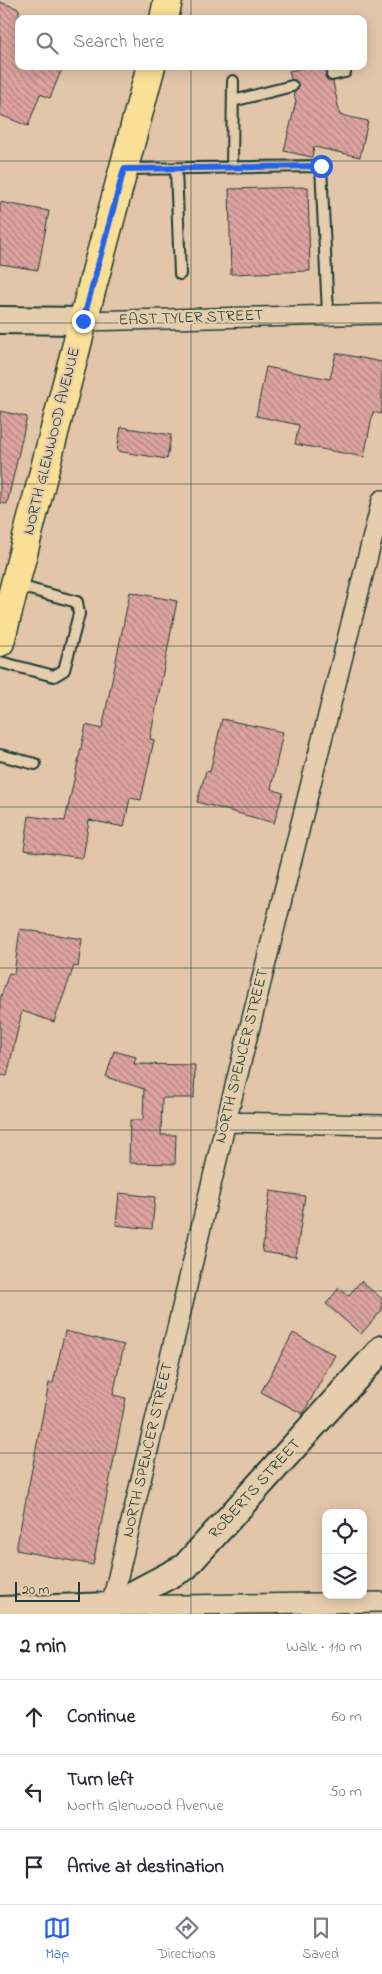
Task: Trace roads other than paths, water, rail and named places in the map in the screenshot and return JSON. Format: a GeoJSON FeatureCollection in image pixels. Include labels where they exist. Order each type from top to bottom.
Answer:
{"type":"FeatureCollection","features":[{"type":"Feature","properties":{"kind":"main road"},"geometry":{"type":"LineString","coordinates":[[165,15],[168,0]]}},
{"type":"Feature","properties":{"kind":"main road","name":"NORTH GLENWOOD AVENUE"},"geometry":{"type":"LineString","coordinates":[[0,642],[150,70]]}},
{"type":"Feature","properties":{"kind":"street","name":"EAST TYLER STREET"},"geometry":{"type":"LineString","coordinates":[[0,320],[83,321],[382,314]]}},
{"type":"Feature","properties":{"kind":"street","name":"NORTH SPENCER STREET"},"geometry":{"type":"LineString","coordinates":[[111,1610],[226,1122],[382,500]]}},
{"type":"Feature","properties":{"kind":"street"},"geometry":{"type":"LineString","coordinates":[[226,1122],[382,1125]]}},
{"type":"Feature","properties":{"kind":"street","name":"ROBERTS STREET"},"geometry":{"type":"LineString","coordinates":[[111,1610],[185,1567],[382,1350]]}},
{"type":"Feature","properties":{"kind":"street"},"geometry":{"type":"LineString","coordinates":[[0,1610],[371,1606]]}},
{"type":"Feature","properties":{"kind":"lane"},"geometry":{"type":"LineString","coordinates":[[332,76],[345,72]]}},
{"type":"Feature","properties":{"kind":"lane"},"geometry":{"type":"LineString","coordinates":[[232,167],[233,81]]}},
{"type":"Feature","properties":{"kind":"lane"},"geometry":{"type":"LineString","coordinates":[[233,101],[292,86]]}},
{"type":"Feature","properties":{"kind":"lane"},"geometry":{"type":"LineString","coordinates":[[124,169],[321,166],[328,314]]}},
{"type":"Feature","properties":{"kind":"lane"},"geometry":{"type":"LineString","coordinates":[[176,168],[180,274]]}},
{"type":"Feature","properties":{"kind":"lane"},"geometry":{"type":"LineString","coordinates":[[0,662],[54,676],[64,670],[79,614],[77,602],[15,585]]}},
{"type":"Feature","properties":{"kind":"lane"},"geometry":{"type":"LineString","coordinates":[[0,755],[35,764]]}}]}
